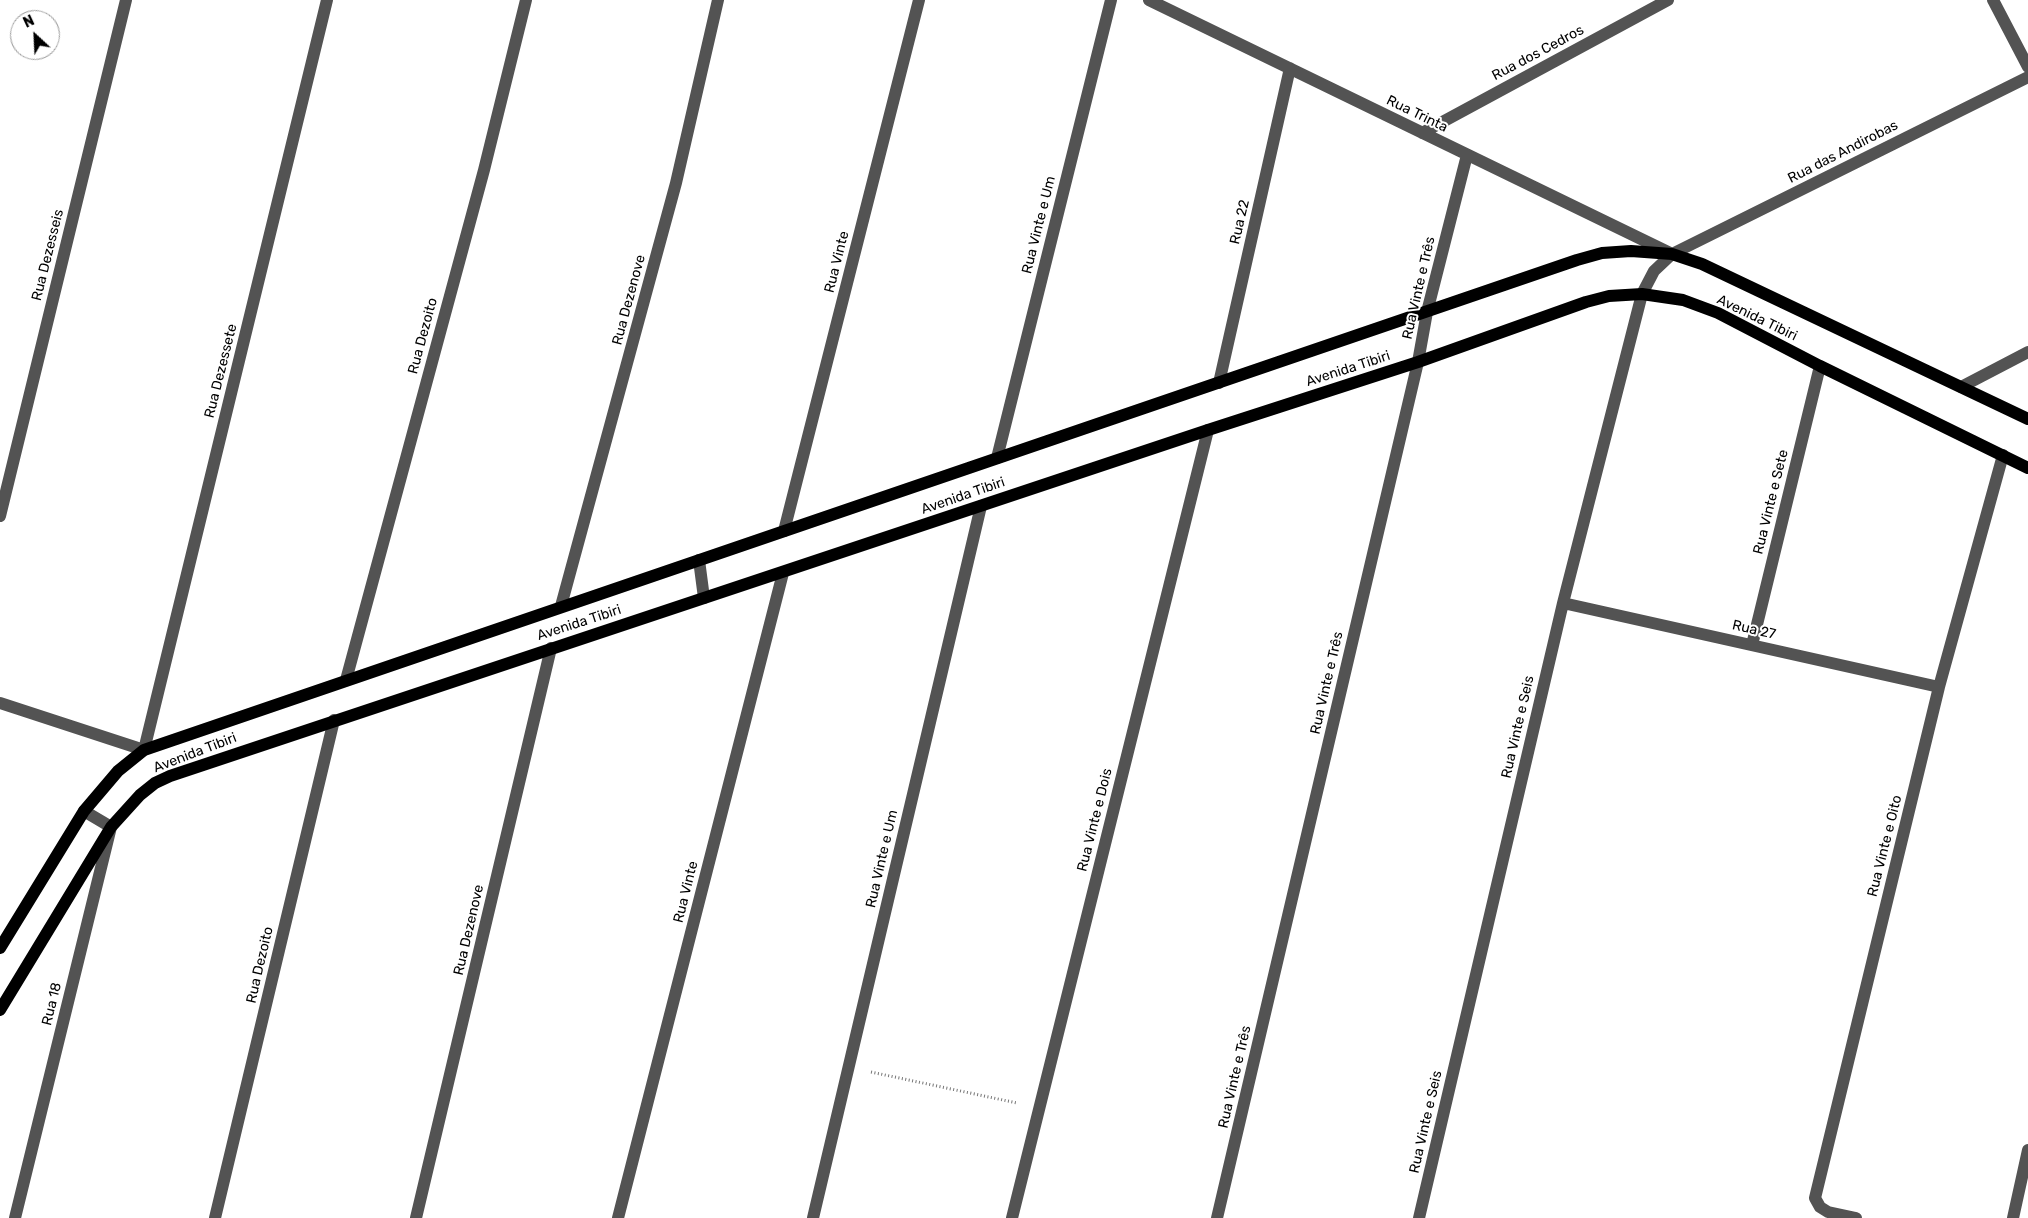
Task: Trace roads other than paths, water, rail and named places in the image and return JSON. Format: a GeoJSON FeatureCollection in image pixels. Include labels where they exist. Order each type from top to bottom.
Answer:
{"type":"FeatureCollection","features":[{"type":"Feature","properties":{"kind":"main road","name":"Avenida Tibiri"},"geometry":{"type":"LineString","coordinates":[[0,948],[84,811],[118,771],[144,750],[561,606],[1602,253],[1631,251],[1672,254],[1702,264],[2028,419]]}},
{"type":"Feature","properties":{"kind":"main road","name":"Avenida Tibiri"},"geometry":{"type":"LineString","coordinates":[[0,1010],[111,827],[140,795],[155,783],[170,776],[1208,430],[1418,362],[1586,302],[1609,296],[1642,294],[1683,300],[1718,313],[1820,366],[2028,468]]}},
{"type":"Feature","properties":{"kind":"street","name":"Rua Dezesseis"},"geometry":{"type":"LineString","coordinates":[[0,516],[126,0]]}},
{"type":"Feature","properties":{"kind":"street","name":"Rua Dezessete"},"geometry":{"type":"LineString","coordinates":[[144,750],[327,0]]}},
{"type":"Feature","properties":{"kind":"street","name":"Rua Dezoito"},"geometry":{"type":"LineString","coordinates":[[346,680],[484,170],[526,0]]}},
{"type":"Feature","properties":{"kind":"street","name":"Rua Dezenove"},"geometry":{"type":"LineString","coordinates":[[561,606],[676,183],[718,0]]}},
{"type":"Feature","properties":{"kind":"street","name":"Rua Vinte"},"geometry":{"type":"LineString","coordinates":[[784,531],[919,0]]}},
{"type":"Feature","properties":{"kind":"street","name":"Rua Vinte e Um"},"geometry":{"type":"LineString","coordinates":[[997,458],[1111,0]]}},
{"type":"Feature","properties":{"kind":"street","name":"Rua Trinta"},"geometry":{"type":"LineString","coordinates":[[1149,0],[1672,254]]}},
{"type":"Feature","properties":{"kind":"street","name":"Rua dos Cedros"},"geometry":{"type":"LineString","coordinates":[[1422,133],[1668,0]]}},
{"type":"Feature","properties":{"kind":"street"},"geometry":{"type":"LineString","coordinates":[[1993,0],[2028,67]]}},
{"type":"Feature","properties":{"kind":"street","name":"Rua 22"},"geometry":{"type":"LineString","coordinates":[[1219,383],[1290,68]]}},
{"type":"Feature","properties":{"kind":"street","name":"Rua das Andirobas"},"geometry":{"type":"LineString","coordinates":[[1672,254],[2028,77]]}},
{"type":"Feature","properties":{"kind":"street","name":"Rua Vinte e Três"},"geometry":{"type":"LineString","coordinates":[[1217,1218],[1418,362],[1428,312],[1467,155]]}},
{"type":"Feature","properties":{"kind":"street","name":"Rua Vinte e Seis"},"geometry":{"type":"LineString","coordinates":[[1419,1218],[1563,603],[1642,294],[1654,271],[1672,254]]}},
{"type":"Feature","properties":{"kind":"street"},"geometry":{"type":"LineString","coordinates":[[1961,387],[2028,352]]}},
{"type":"Feature","properties":{"kind":"street","name":"Rua Vinte e Sete"},"geometry":{"type":"LineString","coordinates":[[1752,645],[1820,366]]}},
{"type":"Feature","properties":{"kind":"street","name":"Rua Vinte e Dois"},"geometry":{"type":"LineString","coordinates":[[1012,1218],[1208,430]]}},
{"type":"Feature","properties":{"kind":"street","name":"Rua Vinte e Oito"},"geometry":{"type":"LineString","coordinates":[[1856,1218],[1828,1212],[1820,1207],[1815,1198],[1939,687],[2003,455]]}},
{"type":"Feature","properties":{"kind":"street","name":"Rua Vinte e Um"},"geometry":{"type":"LineString","coordinates":[[813,1218],[981,506]]}},
{"type":"Feature","properties":{"kind":"street"},"geometry":{"type":"LineString","coordinates":[[699,560],[704,598]]}},
{"type":"Feature","properties":{"kind":"street","name":"Rua Vinte"},"geometry":{"type":"LineString","coordinates":[[618,1218],[782,573]]}},
{"type":"Feature","properties":{"kind":"street","name":"Rua 27"},"geometry":{"type":"LineString","coordinates":[[1563,603],[1939,687]]}},
{"type":"Feature","properties":{"kind":"street","name":"Rua Dezenove"},"geometry":{"type":"LineString","coordinates":[[416,1218],[551,648]]}},
{"type":"Feature","properties":{"kind":"street"},"geometry":{"type":"LineString","coordinates":[[0,703],[144,750]]}},
{"type":"Feature","properties":{"kind":"street","name":"Rua Dezoito"},"geometry":{"type":"LineString","coordinates":[[215,1218],[334,720]]}},
{"type":"Feature","properties":{"kind":"street"},"geometry":{"type":"LineString","coordinates":[[84,811],[111,827]]}},
{"type":"Feature","properties":{"kind":"street","name":"Rua 18"},"geometry":{"type":"LineString","coordinates":[[15,1218],[111,827]]}},
{"type":"Feature","properties":{"kind":"street"},"geometry":{"type":"LineString","coordinates":[[2013,1218],[2028,1150]]}}]}
